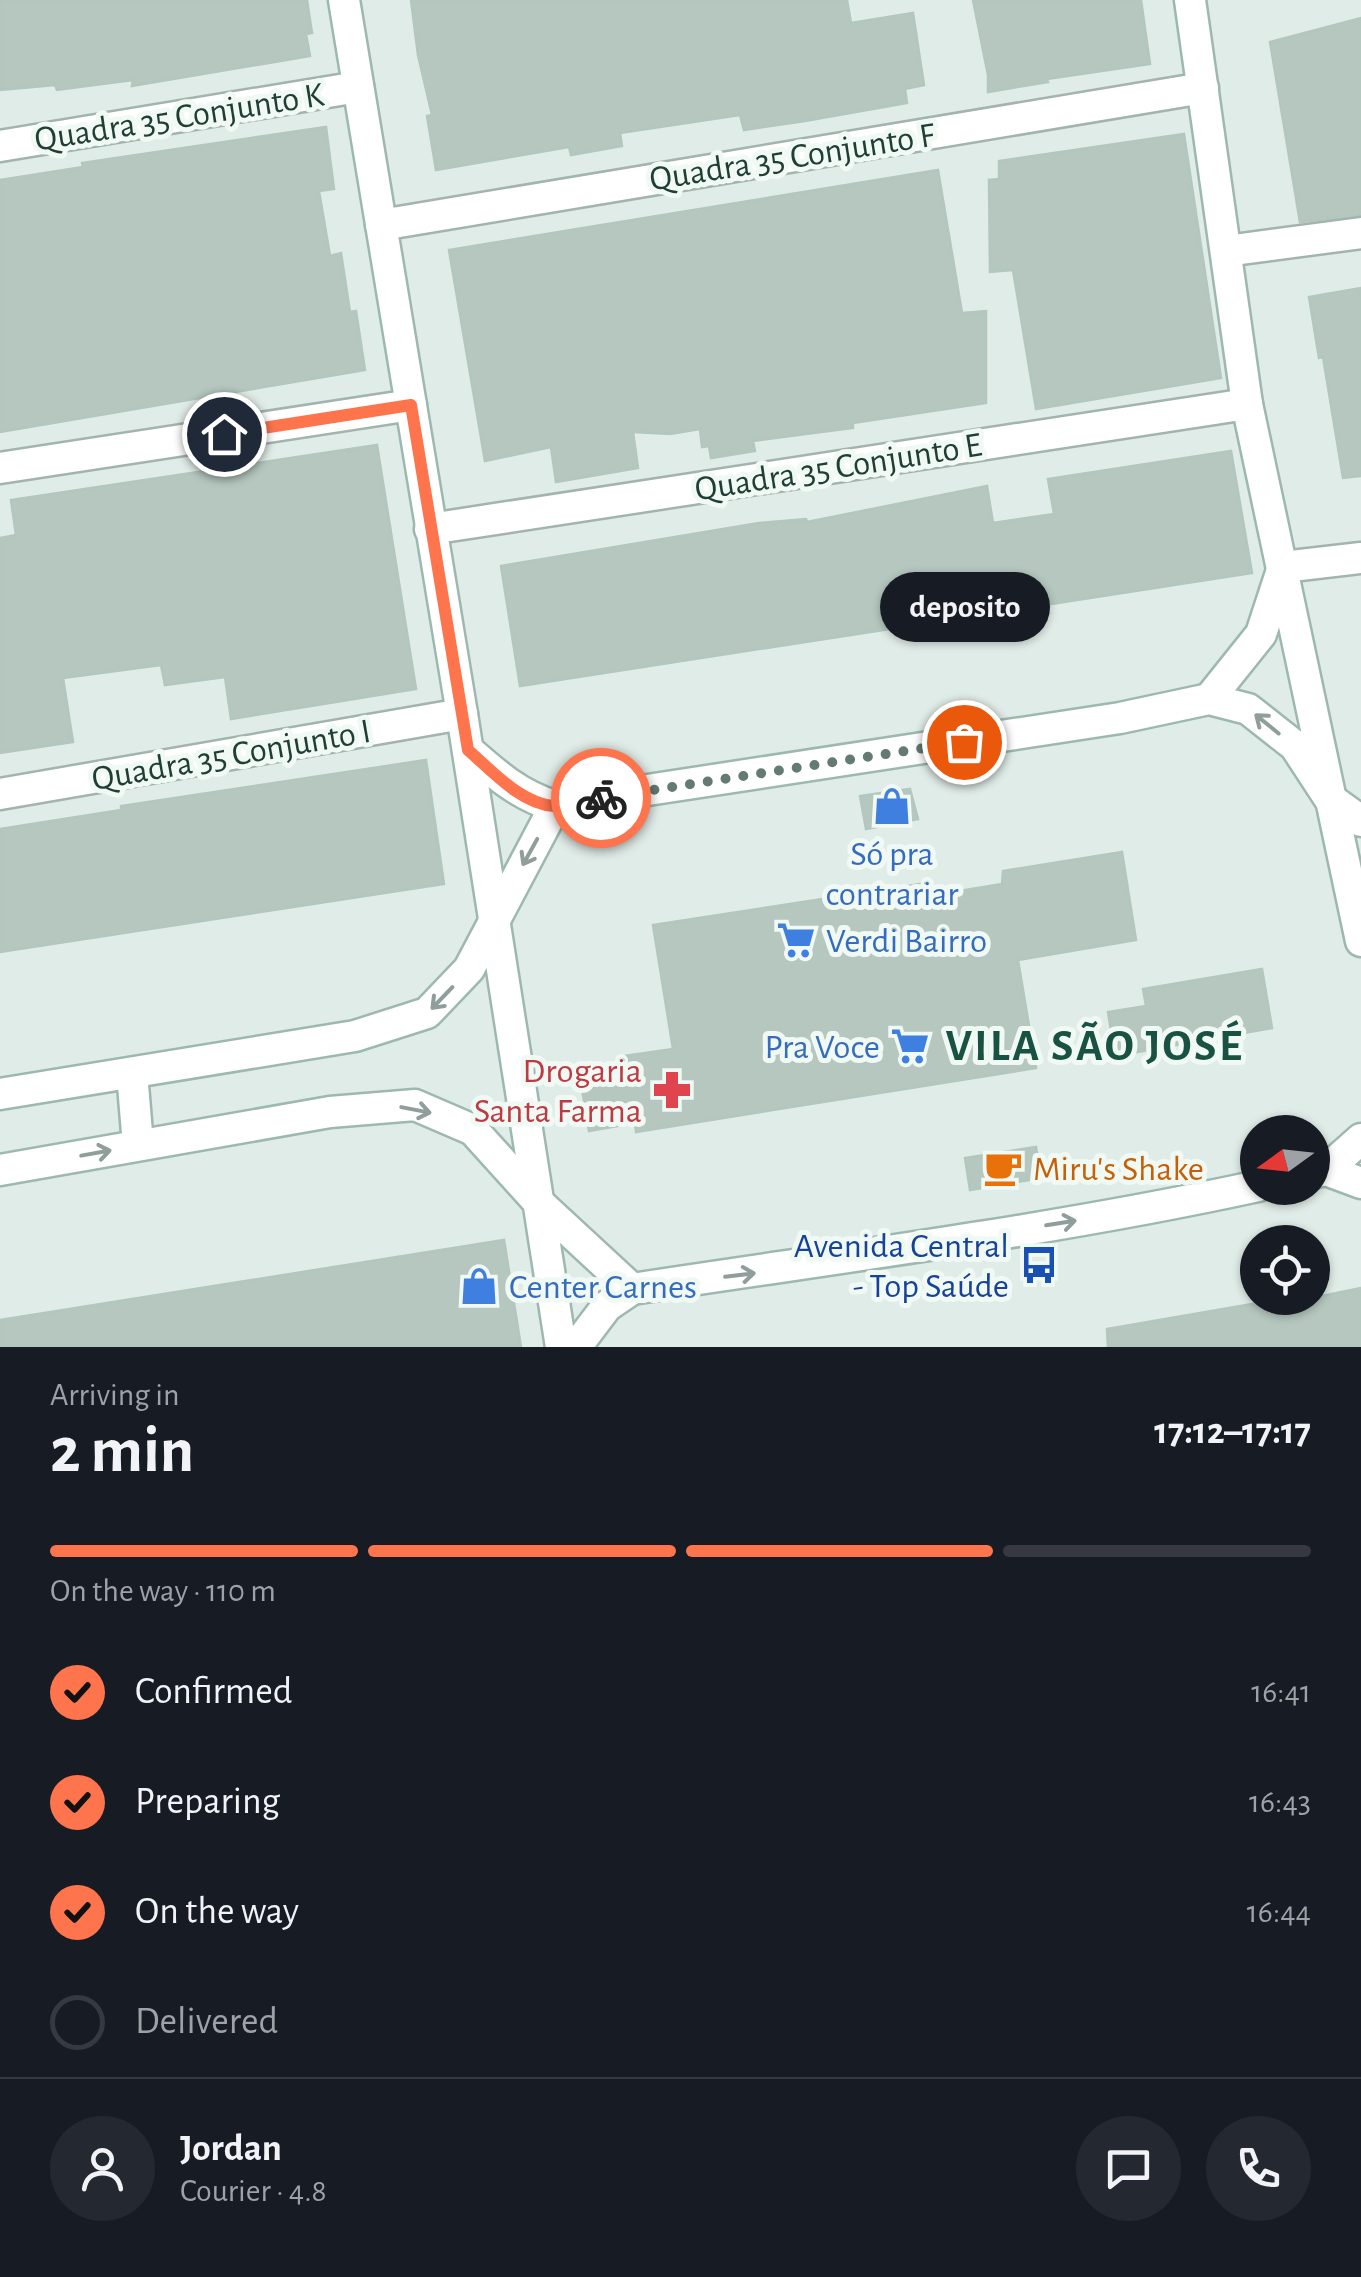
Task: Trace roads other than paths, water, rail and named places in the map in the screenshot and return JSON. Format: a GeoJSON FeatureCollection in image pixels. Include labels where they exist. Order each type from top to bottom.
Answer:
{"type":"FeatureCollection","features":[{"type":"Feature","properties":{"kind":"street"},"geometry":{"type":"LineString","coordinates":[[344,0],[468,750],[561,1347]]}},
{"type":"Feature","properties":{"kind":"street"},"geometry":{"type":"LineString","coordinates":[[1190,0],[1246,404],[1361,941]]}},
{"type":"Feature","properties":{"kind":"street","name":"Quadra 35 Conjunto K"},"geometry":{"type":"LineString","coordinates":[[0,146],[358,87]]}},
{"type":"Feature","properties":{"kind":"street","name":"Quadra 35 Conjunto F"},"geometry":{"type":"LineString","coordinates":[[381,225],[1203,88]]}},
{"type":"Feature","properties":{"kind":"street"},"geometry":{"type":"LineString","coordinates":[[1226,251],[1361,234]]}},
{"type":"Feature","properties":{"kind":"street","name":"Quadra 35 Conjunto E"},"geometry":{"type":"LineString","coordinates":[[430,529],[1246,404]]}},
{"type":"Feature","properties":{"kind":"street"},"geometry":{"type":"LineString","coordinates":[[0,468],[411,405]]}},
{"type":"Feature","properties":{"kind":"street"},"geometry":{"type":"LineString","coordinates":[[1282,567],[1361,558]]}},
{"type":"Feature","properties":{"kind":"street"},"geometry":{"type":"LineString","coordinates":[[1209,699],[1261,634],[1282,567]]}},
{"type":"Feature","properties":{"kind":"street"},"geometry":{"type":"LineString","coordinates":[[468,750],[504,782],[533,800],[554,806],[1120,718],[1209,699],[1248,709],[1294,746],[1329,798],[1361,821]]}},
{"type":"Feature","properties":{"kind":"street","name":"Quadra 35 Conjunto I"},"geometry":{"type":"LineString","coordinates":[[0,794],[462,714]]}},
{"type":"Feature","properties":{"kind":"street"},"geometry":{"type":"LineString","coordinates":[[0,1094],[355,1036],[427,1013],[469,969],[554,806]]}},
{"type":"Feature","properties":{"kind":"street"},"geometry":{"type":"LineString","coordinates":[[132,1073],[138,1146]]}},
{"type":"Feature","properties":{"kind":"street"},"geometry":{"type":"LineString","coordinates":[[0,1170],[330,1112],[414,1105],[473,1130],[539,1203],[632,1289]]}},
{"type":"Feature","properties":{"kind":"street"},"geometry":{"type":"LineString","coordinates":[[1330,1163],[1361,1139]]}},
{"type":"Feature","properties":{"kind":"street"},"geometry":{"type":"LineString","coordinates":[[1330,1175],[1361,1183]]}},
{"type":"Feature","properties":{"kind":"street"},"geometry":{"type":"LineString","coordinates":[[576,1347],[608,1306],[632,1289],[783,1269],[1240,1189]]}},
{"type":"Feature","properties":{"kind":"place","name":"deposito"},"geometry":{"type":"Point","coordinates":[964,742]}},
{"type":"Feature","properties":{"kind":"place","name":"Só pra contrariar"},"geometry":{"type":"Point","coordinates":[892,806]}},
{"type":"Feature","properties":{"kind":"place","name":"Verdi Bairro"},"geometry":{"type":"Point","coordinates":[796,940]}},
{"type":"Feature","properties":{"kind":"place","name":"Pra Voce"},"geometry":{"type":"Point","coordinates":[910,1046]}},
{"type":"Feature","properties":{"kind":"place","name":"Drogaria Santa Farma"},"geometry":{"type":"Point","coordinates":[672,1090]}},
{"type":"Feature","properties":{"kind":"place","name":"Miru's Shake"},"geometry":{"type":"Point","coordinates":[1003,1168]}},
{"type":"Feature","properties":{"kind":"place","name":"Avenida Central - Top Saúde"},"geometry":{"type":"Point","coordinates":[1039,1265]}},
{"type":"Feature","properties":{"kind":"place","name":"Center Carnes"},"geometry":{"type":"Point","coordinates":[479,1286]}},
{"type":"Feature","properties":{"kind":"district","name":"VILA SÃO JOSÉ"},"geometry":{"type":"Point","coordinates":[1095,1044]}}]}
